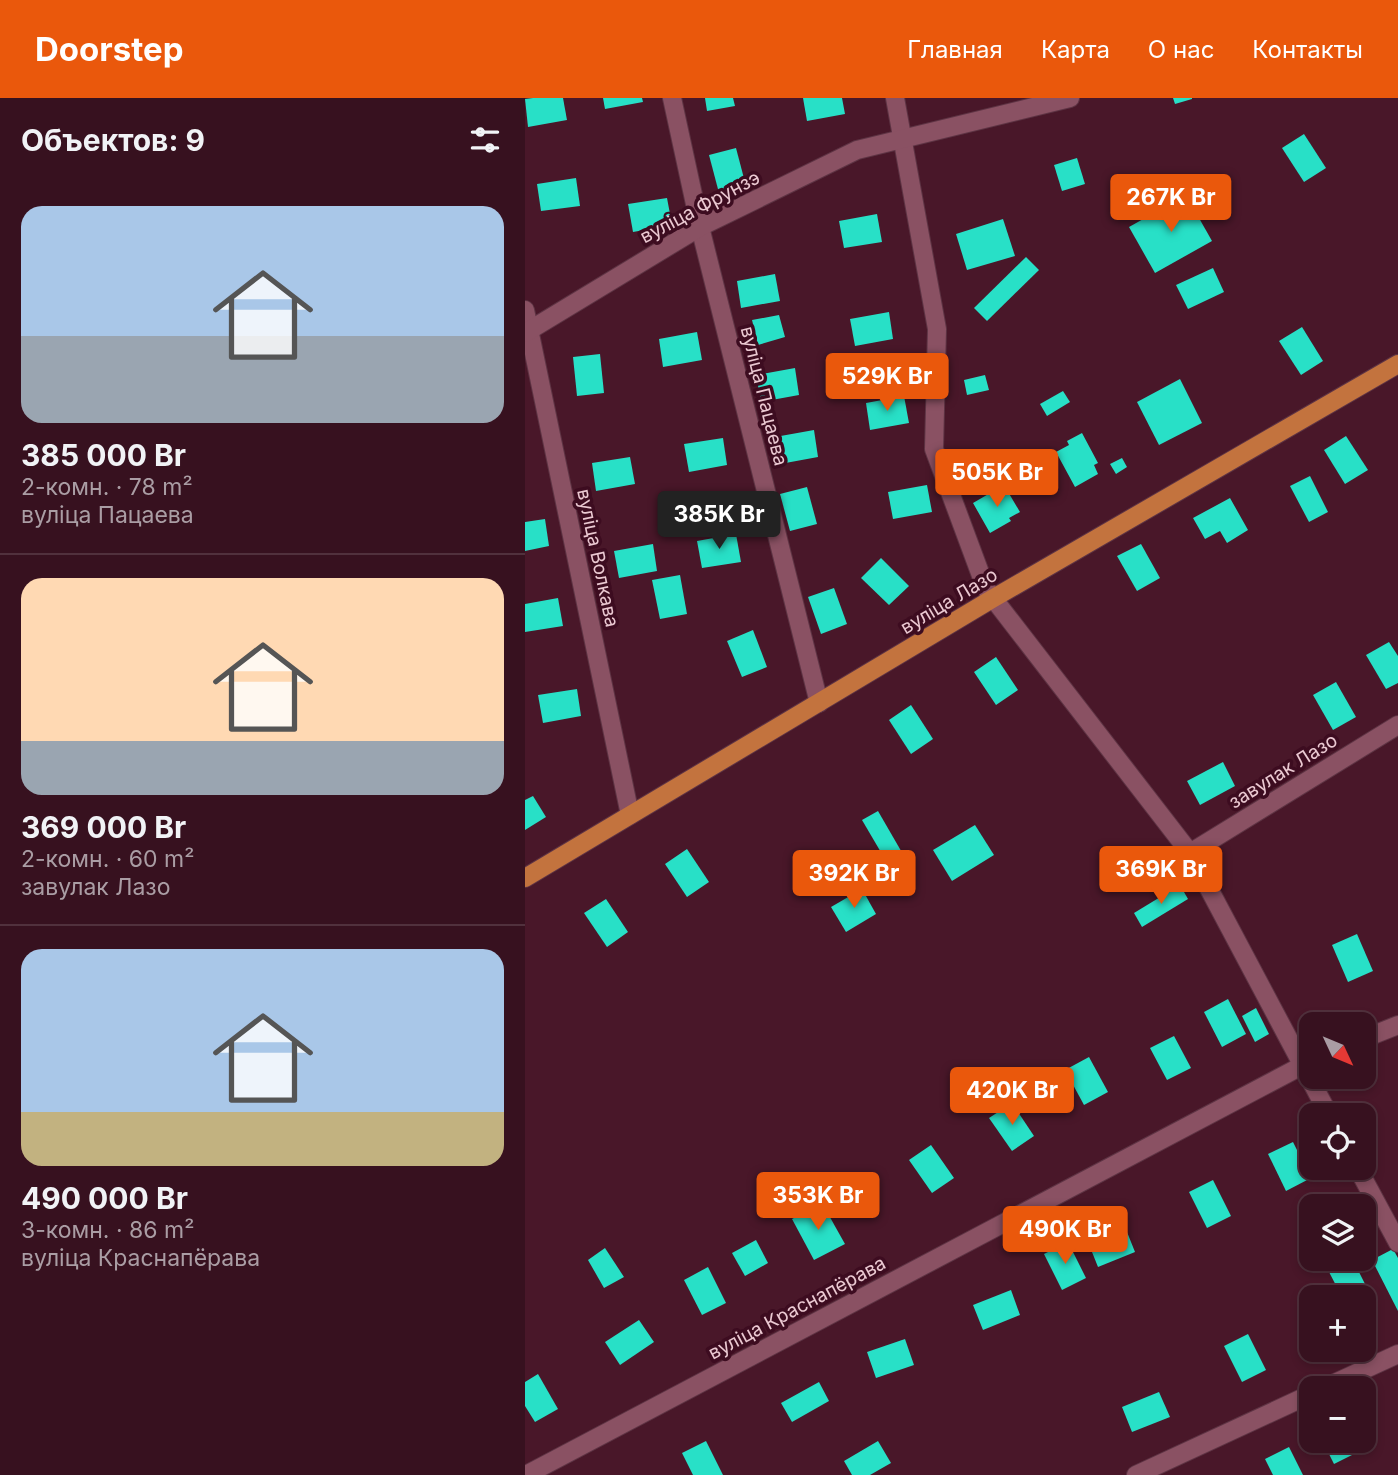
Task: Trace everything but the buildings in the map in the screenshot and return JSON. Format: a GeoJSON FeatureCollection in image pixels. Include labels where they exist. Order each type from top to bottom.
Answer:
{"type":"FeatureCollection","features":[{"type":"Feature","properties":{"kind":"main road","name":"вуліца Лазо"},"geometry":{"type":"LineString","coordinates":[[525,878],[992,599],[1398,364]]}},
{"type":"Feature","properties":{"kind":"street","name":"вуліца Пацаева"},"geometry":{"type":"LineString","coordinates":[[672,98],[699,227],[819,703]]}},
{"type":"Feature","properties":{"kind":"street"},"geometry":{"type":"LineString","coordinates":[[895,98],[937,328],[933,449],[986,589],[1190,853],[1299,1049]]}},
{"type":"Feature","properties":{"kind":"street","name":"вуліца Фрунзэ"},"geometry":{"type":"LineString","coordinates":[[527,332],[699,227],[857,150],[1070,98]]}},
{"type":"Feature","properties":{"kind":"street","name":"вуліца Волкава"},"geometry":{"type":"LineString","coordinates":[[525,310],[527,332],[630,815]]}},
{"type":"Feature","properties":{"kind":"street","name":"завулак Лазо"},"geometry":{"type":"LineString","coordinates":[[1190,853],[1398,725]]}},
{"type":"Feature","properties":{"kind":"street"},"geometry":{"type":"LineString","coordinates":[[1376,1034],[1398,1025]]}},
{"type":"Feature","properties":{"kind":"street","name":"вуліца Краснапёрава"},"geometry":{"type":"LineString","coordinates":[[526,1475],[1299,1067]]}},
{"type":"Feature","properties":{"kind":"street"},"geometry":{"type":"LineString","coordinates":[[1364,1180],[1398,1244]]}},
{"type":"Feature","properties":{"kind":"street"},"geometry":{"type":"LineString","coordinates":[[1350,1376],[1398,1354]]}},
{"type":"Feature","properties":{"kind":"street"},"geometry":{"type":"LineString","coordinates":[[1136,1475],[1299,1400]]}}]}
